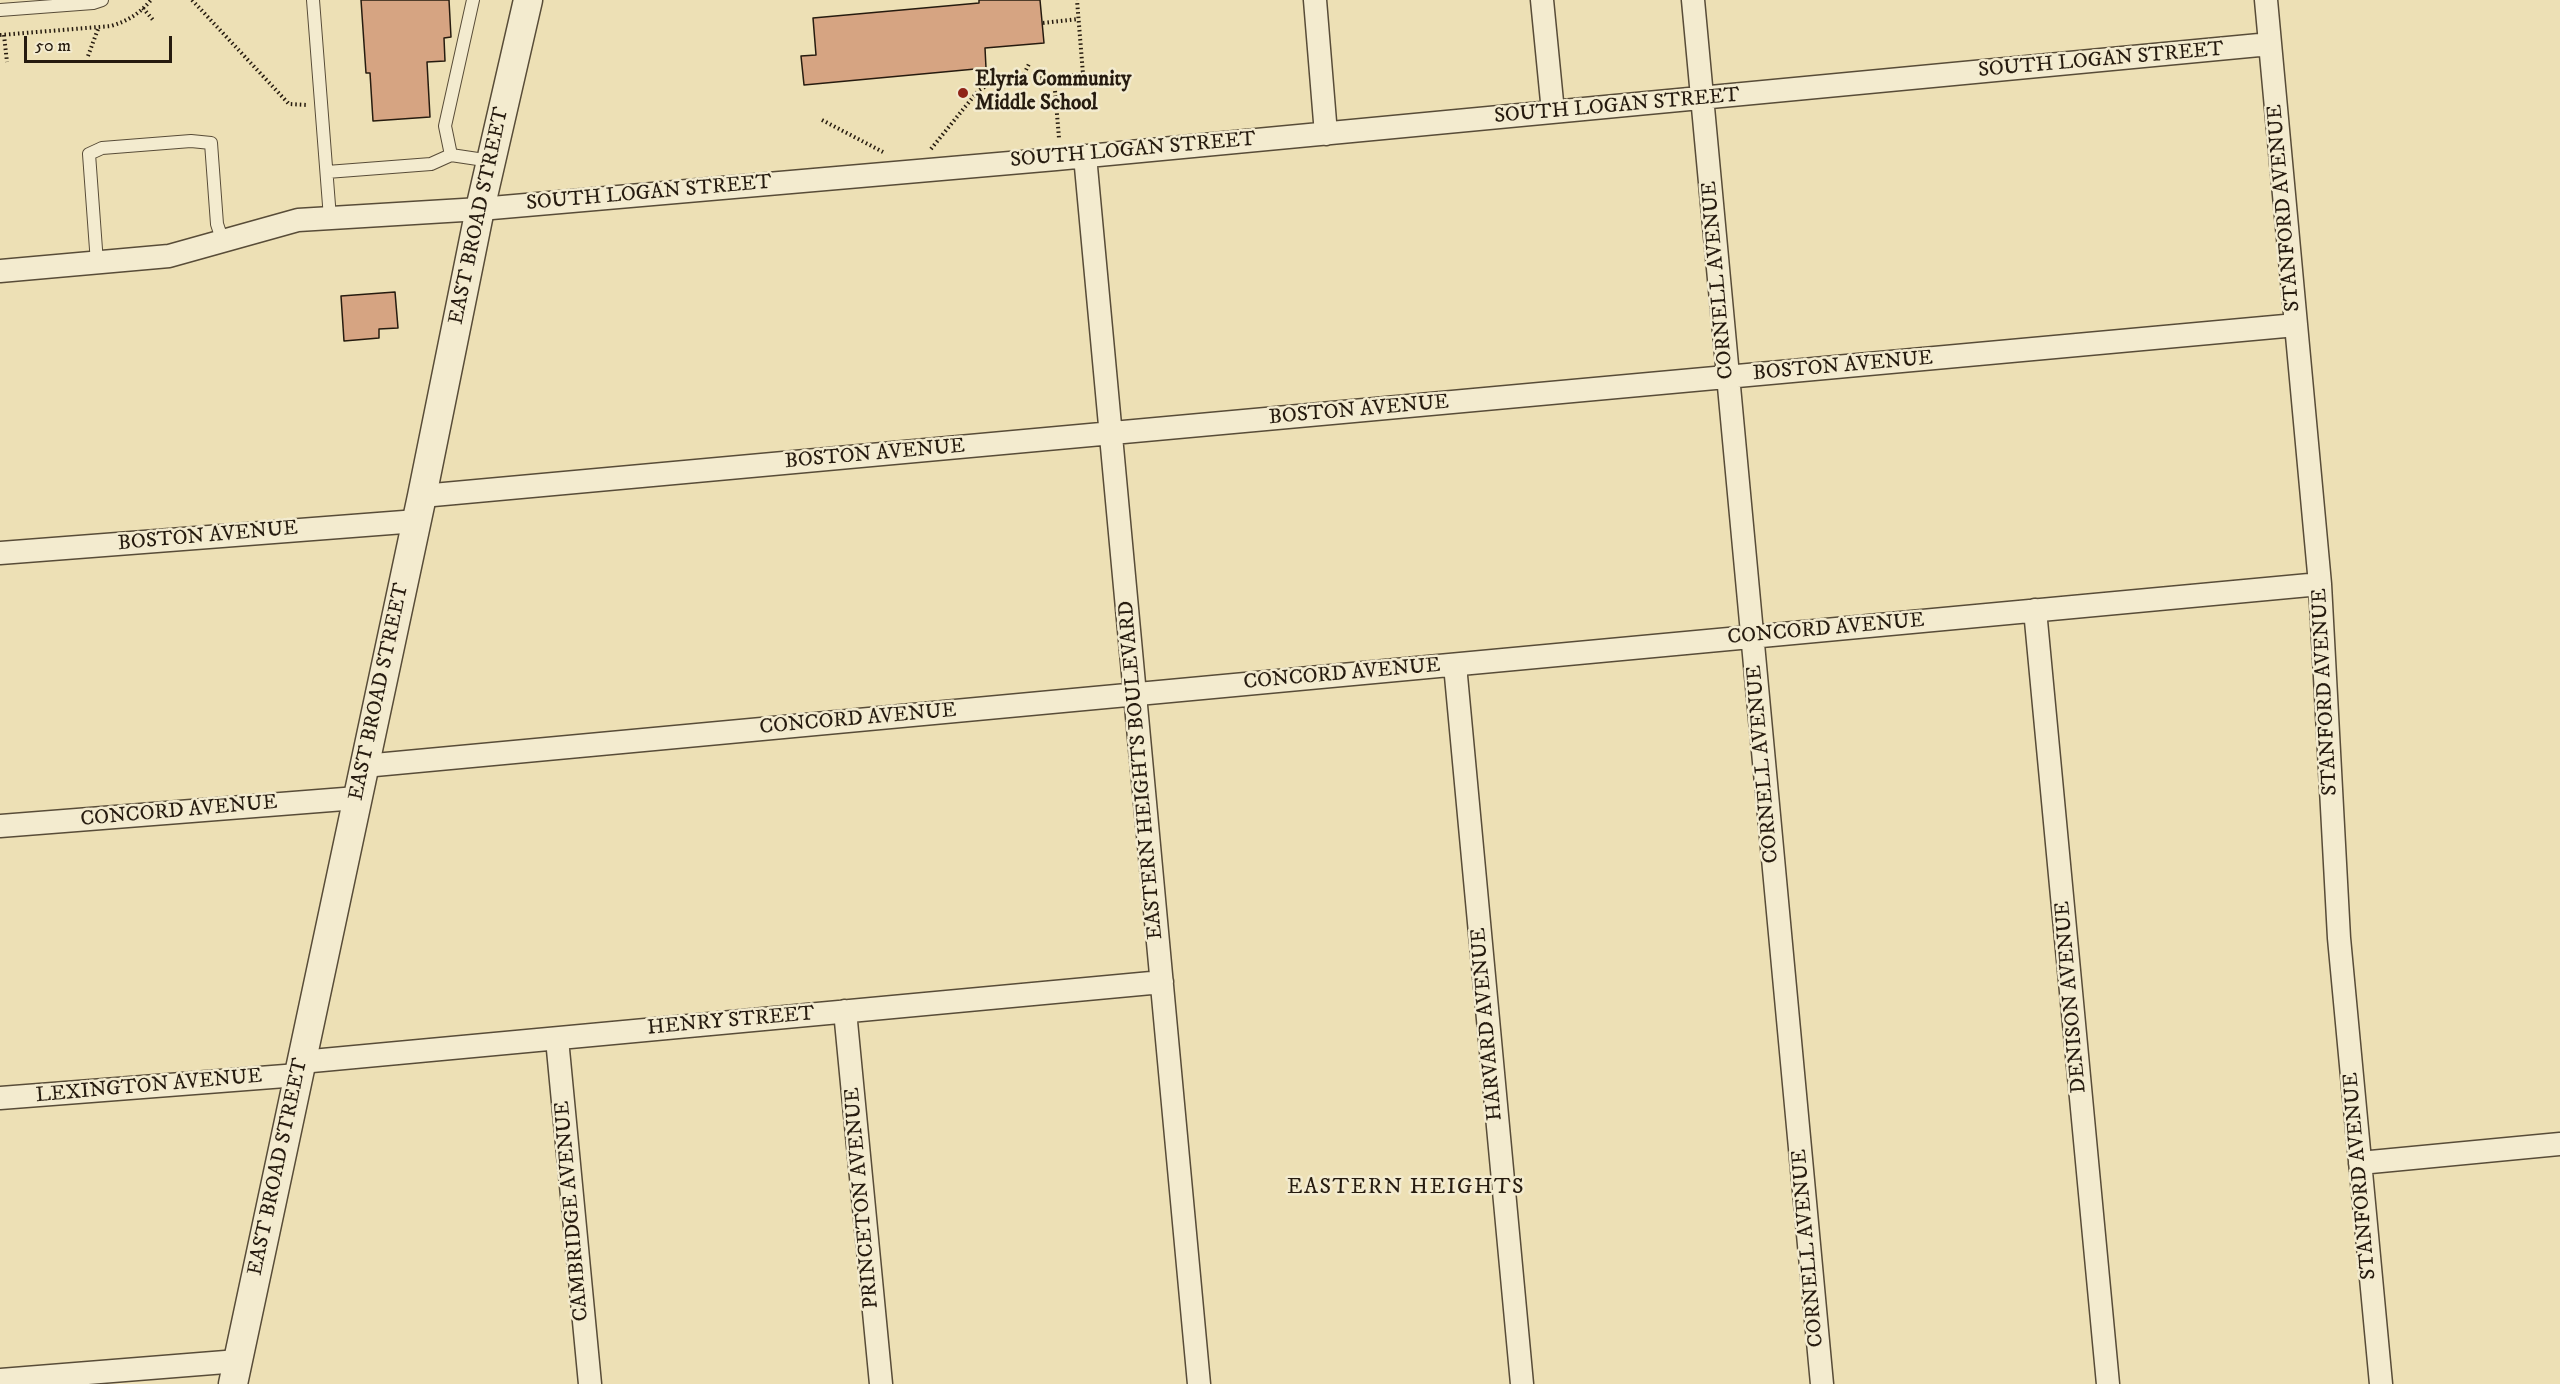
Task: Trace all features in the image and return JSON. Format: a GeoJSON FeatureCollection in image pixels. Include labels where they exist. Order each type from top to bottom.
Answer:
{"type":"FeatureCollection","features":[{"type":"Feature","properties":{"kind":"street","name":"EAST BROAD STREET"},"geometry":{"type":"LineString","coordinates":[[235,1372],[420,508],[480,209],[528,0]]}},
{"type":"Feature","properties":{"kind":"street"},"geometry":{"type":"LineString","coordinates":[[1315,0],[1326,134]]}},
{"type":"Feature","properties":{"kind":"street"},"geometry":{"type":"LineString","coordinates":[[1542,0],[1553,112]]}},
{"type":"Feature","properties":{"kind":"street","name":"CORNELL AVENUE"},"geometry":{"type":"LineString","coordinates":[[1693,0],[1822,1384]]}},
{"type":"Feature","properties":{"kind":"street","name":"STANFORD AVENUE"},"geometry":{"type":"LineString","coordinates":[[2266,0],[2320,584],[2339,938],[2381,1384]]}},
{"type":"Feature","properties":{"kind":"street","name":"SOUTH LOGAN STREET"},"geometry":{"type":"LineString","coordinates":[[0,270],[169,256],[298,220],[480,209],[1085,156],[2270,44]]}},
{"type":"Feature","properties":{"kind":"street","name":"EASTERN HEIGHTS BOULEVARD"},"geometry":{"type":"LineString","coordinates":[[1085,156],[1199,1384]]}},
{"type":"Feature","properties":{"kind":"street","name":"BOSTON AVENUE"},"geometry":{"type":"LineString","coordinates":[[0,553],[1111,433],[2296,325]]}},
{"type":"Feature","properties":{"kind":"street","name":"CONCORD AVENUE"},"geometry":{"type":"LineString","coordinates":[[364,766],[2320,584]]}},
{"type":"Feature","properties":{"kind":"street","name":"DENISON AVENUE"},"geometry":{"type":"LineString","coordinates":[[2035,610],[2108,1384]]}},
{"type":"Feature","properties":{"kind":"street","name":"HARVARD AVENUE"},"geometry":{"type":"LineString","coordinates":[[1455,665],[1522,1384]]}},
{"type":"Feature","properties":{"kind":"street","name":"CONCORD AVENUE"},"geometry":{"type":"LineString","coordinates":[[0,826],[357,798]]}},
{"type":"Feature","properties":{"kind":"street","name":"HENRY STREET"},"geometry":{"type":"LineString","coordinates":[[300,1069],[557,1038],[1162,982]]}},
{"type":"Feature","properties":{"kind":"street","name":"PRINCETON AVENUE"},"geometry":{"type":"LineString","coordinates":[[845,1011],[881,1384]]}},
{"type":"Feature","properties":{"kind":"street","name":"CAMBRIDGE AVENUE"},"geometry":{"type":"LineString","coordinates":[[557,1038],[590,1384]]}},
{"type":"Feature","properties":{"kind":"street","name":"LEXINGTON AVENUE"},"geometry":{"type":"LineString","coordinates":[[0,1098],[300,1069]]}},
{"type":"Feature","properties":{"kind":"street"},"geometry":{"type":"LineString","coordinates":[[2360,1163],[2560,1144]]}},
{"type":"Feature","properties":{"kind":"street"},"geometry":{"type":"LineString","coordinates":[[0,1380],[235,1372]]}},
{"type":"Feature","properties":{"kind":"lane"},"geometry":{"type":"LineString","coordinates":[[0,10],[93,3],[102,0]]}},
{"type":"Feature","properties":{"kind":"lane"},"geometry":{"type":"LineString","coordinates":[[313,0],[330,218]]}},
{"type":"Feature","properties":{"kind":"lane"},"geometry":{"type":"LineString","coordinates":[[452,155],[444,126],[473,0]]}},
{"type":"Feature","properties":{"kind":"lane"},"geometry":{"type":"LineString","coordinates":[[97,263],[89,154],[102,148],[191,141],[211,143],[217,224],[223,242]]}},
{"type":"Feature","properties":{"kind":"lane"},"geometry":{"type":"LineString","coordinates":[[327,172],[431,164],[452,155],[491,161]]}},
{"type":"Feature","properties":{"kind":"path"},"geometry":{"type":"LineString","coordinates":[[7,62],[2,35],[98,29],[125,22],[151,0]]}},
{"type":"Feature","properties":{"kind":"path"},"geometry":{"type":"LineString","coordinates":[[192,0],[289,104],[296,106]]}},
{"type":"Feature","properties":{"kind":"path"},"geometry":{"type":"LineString","coordinates":[[930,150],[985,86],[999,81],[1083,74],[1077,0]]}},
{"type":"Feature","properties":{"kind":"path"},"geometry":{"type":"LineString","coordinates":[[143,9],[153,20]]}},
{"type":"Feature","properties":{"kind":"path"},"geometry":{"type":"LineString","coordinates":[[1043,23],[1078,19]]}},
{"type":"Feature","properties":{"kind":"path"},"geometry":{"type":"LineString","coordinates":[[88,56],[98,29]]}},
{"type":"Feature","properties":{"kind":"path"},"geometry":{"type":"LineString","coordinates":[[1022,79],[1030,62]]}},
{"type":"Feature","properties":{"kind":"path"},"geometry":{"type":"LineString","coordinates":[[1055,91],[1059,138]]}},
{"type":"Feature","properties":{"kind":"path"},"geometry":{"type":"LineString","coordinates":[[822,120],[887,154]]}},
{"type":"Feature","properties":{"kind":"building"},"geometry":{"type":"Polygon","coordinates":[[[361,0],[449,0],[451,37],[444,38],[445,61],[427,62],[430,117],[373,121],[370,73],[366,73],[361,0]]]}},
{"type":"Feature","properties":{"kind":"building"},"geometry":{"type":"Polygon","coordinates":[[[979,0],[1040,0],[1044,43],[985,48],[986,68],[804,85],[801,56],[816,55],[813,18],[979,3],[979,0]]]}},
{"type":"Feature","properties":{"kind":"building"},"geometry":{"type":"Polygon","coordinates":[[[395,292],[398,328],[379,329],[379,338],[344,341],[341,296],[395,292]]]}},
{"type":"Feature","properties":{"kind":"place","name":"Elyria Community Middle School"},"geometry":{"type":"Point","coordinates":[963,93]}},
{"type":"Feature","properties":{"kind":"district","name":"EASTERN HEIGHTS"},"geometry":{"type":"Point","coordinates":[1406,1188]}}]}
